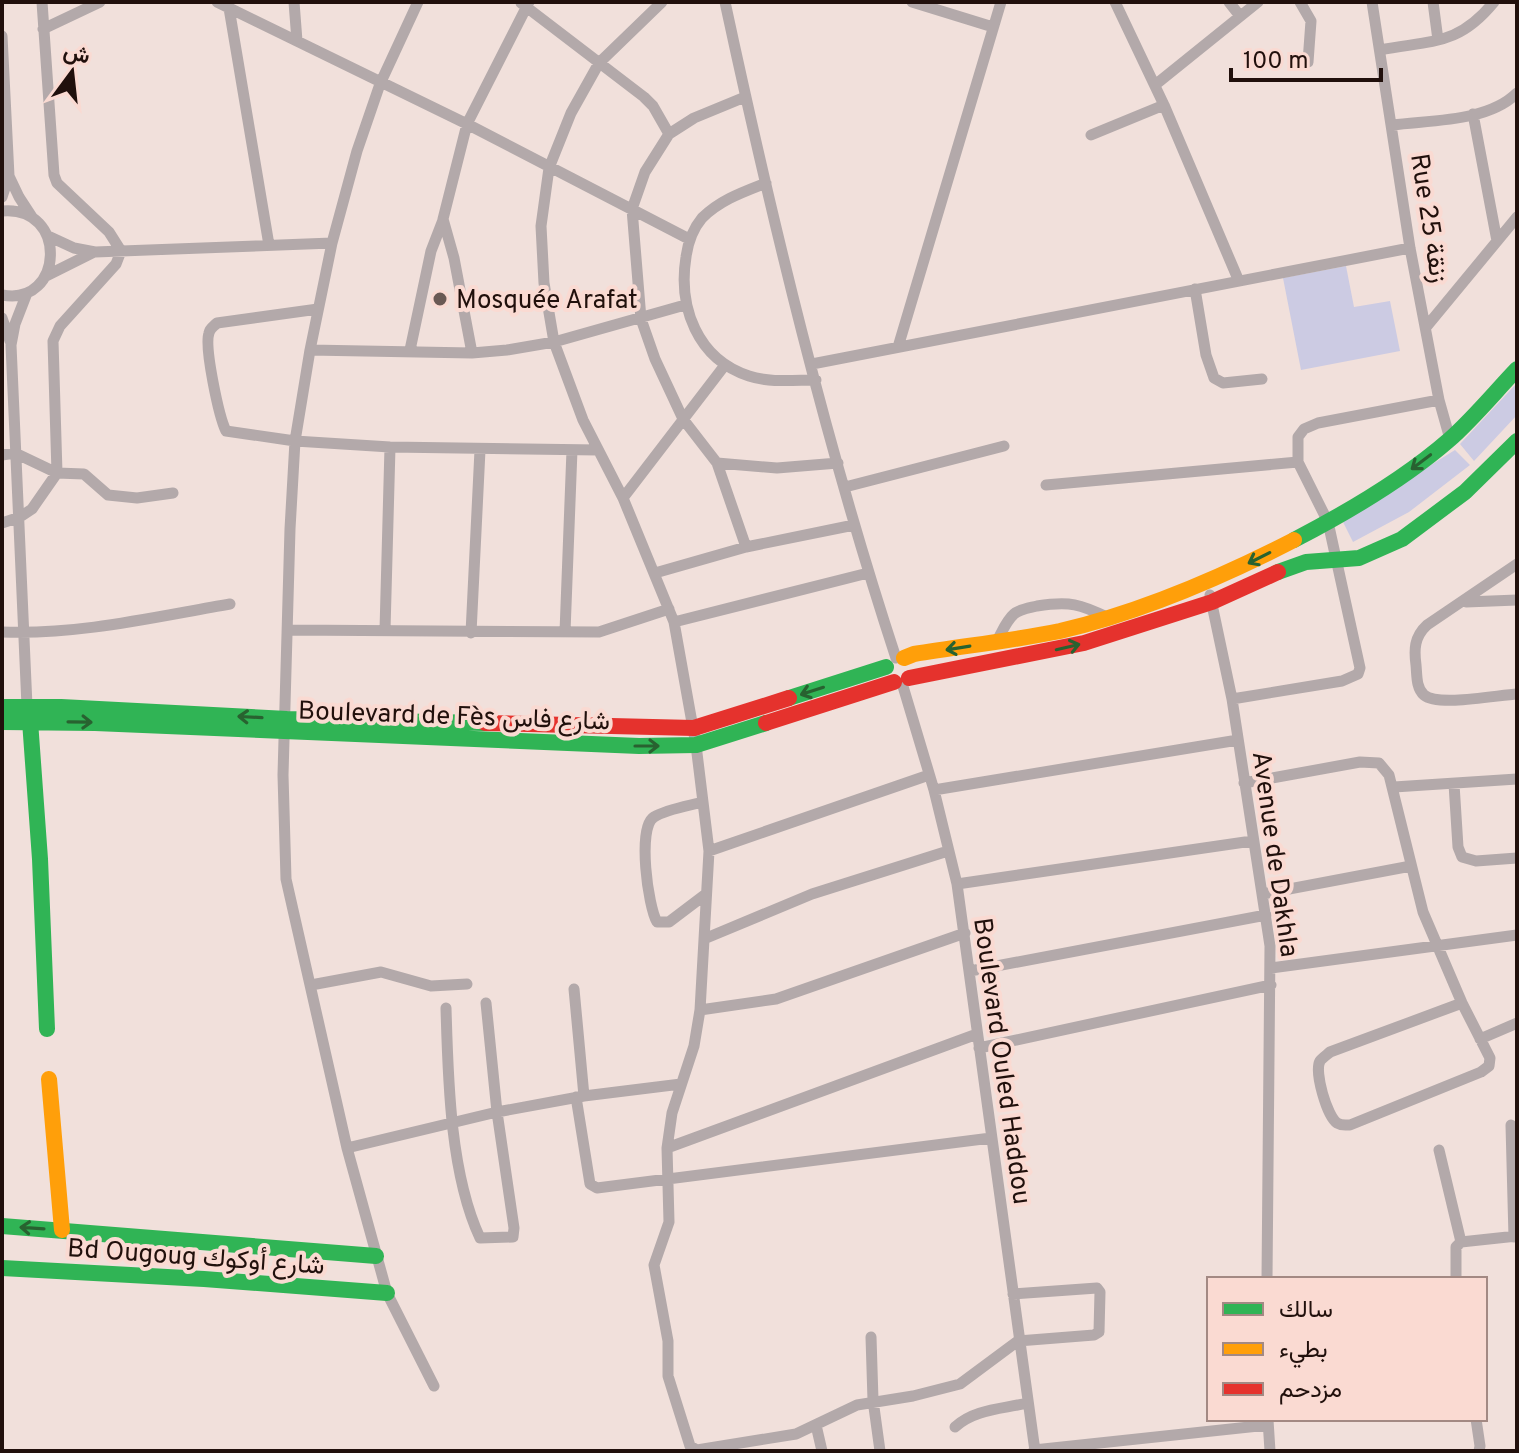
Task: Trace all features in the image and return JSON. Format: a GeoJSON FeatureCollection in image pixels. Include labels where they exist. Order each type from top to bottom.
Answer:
{"type":"FeatureCollection","features":[{"type":"Feature","properties":{"kind":"main road","name":"Boulevard de Fès شارع فاس"},"geometry":{"type":"LineString","coordinates":[[899,671],[914,654],[1058,631],[1109,618],[1207,583],[1328,522],[1410,470],[1450,439],[1517,369]]}},
{"type":"Feature","properties":{"kind":"main road","name":"Boulevard de Fès شارع فاس"},"geometry":{"type":"LineString","coordinates":[[2,707],[28,714],[286,726],[695,737],[899,671],[1084,643],[1212,602],[1298,563],[1363,557],[1405,536],[1486,475],[1517,441]]}},
{"type":"Feature","properties":{"kind":"main road","name":"Boulevard de Fès شارع فاس"},"geometry":{"type":"LineString","coordinates":[[2,722],[28,714]]}},
{"type":"Feature","properties":{"kind":"main road"},"geometry":{"type":"LineString","coordinates":[[28,714],[40,859],[47,1029]]}},
{"type":"Feature","properties":{"kind":"main road"},"geometry":{"type":"LineString","coordinates":[[49,1079],[62,1230]]}},
{"type":"Feature","properties":{"kind":"main road","name":"Bd Ougoug شارع أوكوك"},"geometry":{"type":"LineString","coordinates":[[2,1226],[376,1256]]}},
{"type":"Feature","properties":{"kind":"main road","name":"Bd Ougoug شارع أوكوك"},"geometry":{"type":"LineString","coordinates":[[2,1268],[387,1293]]}},
{"type":"Feature","properties":{"kind":"street"},"geometry":{"type":"LineString","coordinates":[[42,2],[54,175],[57,183],[109,232],[121,251]]}},
{"type":"Feature","properties":{"kind":"street"},"geometry":{"type":"LineString","coordinates":[[43,29],[100,2]]}},
{"type":"Feature","properties":{"kind":"street"},"geometry":{"type":"LineString","coordinates":[[217,2],[467,124],[689,239]]}},
{"type":"Feature","properties":{"kind":"street"},"geometry":{"type":"LineString","coordinates":[[294,2],[297,41]]}},
{"type":"Feature","properties":{"kind":"street"},"geometry":{"type":"LineString","coordinates":[[418,2],[380,84],[357,151],[332,243],[310,350],[295,441],[283,775],[286,879],[347,1148],[387,1293],[434,1386]]}},
{"type":"Feature","properties":{"kind":"street"},"geometry":{"type":"LineString","coordinates":[[662,2],[599,63],[571,113],[549,168],[541,226],[544,283],[554,342],[583,420],[623,498],[674,622],[695,737],[709,851],[700,1010],[694,1046],[672,1113],[667,1148],[668,1228],[654,1265],[668,1341],[668,1376],[690,1446],[697,1450],[796,1434],[873,1400],[913,1396],[960,1384],[1018,1341],[1094,1335],[1099,1332],[1100,1292],[1092,1287],[1013,1294]]}},
{"type":"Feature","properties":{"kind":"street","name":"Boulevard Ouled Haddou"},"geometry":{"type":"LineString","coordinates":[[725,2],[766,183],[854,525],[934,790],[957,884],[1034,1450]]}},
{"type":"Feature","properties":{"kind":"street"},"geometry":{"type":"LineString","coordinates":[[912,2],[993,27]]}},
{"type":"Feature","properties":{"kind":"street"},"geometry":{"type":"LineString","coordinates":[[898,347],[1001,2]]}},
{"type":"Feature","properties":{"kind":"street"},"geometry":{"type":"LineString","coordinates":[[1115,2],[1164,105],[1238,279]]}},
{"type":"Feature","properties":{"kind":"street"},"geometry":{"type":"LineString","coordinates":[[1229,2],[1240,16]]}},
{"type":"Feature","properties":{"kind":"street"},"geometry":{"type":"LineString","coordinates":[[1155,85],[1258,2]]}},
{"type":"Feature","properties":{"kind":"street"},"geometry":{"type":"LineString","coordinates":[[1300,2],[1311,21],[1308,62]]}},
{"type":"Feature","properties":{"kind":"street","name":"Rue 25 زنقة"},"geometry":{"type":"LineString","coordinates":[[1372,2],[1410,248],[1439,400],[1450,439]]}},
{"type":"Feature","properties":{"kind":"street"},"geometry":{"type":"LineString","coordinates":[[1433,2],[1438,40]]}},
{"type":"Feature","properties":{"kind":"street"},"geometry":{"type":"LineString","coordinates":[[1380,50],[1456,36],[1471,27],[1494,2]]}},
{"type":"Feature","properties":{"kind":"street"},"geometry":{"type":"LineString","coordinates":[[410,350],[431,251],[443,219],[467,124],[524,3],[644,97],[669,134]]}},
{"type":"Feature","properties":{"kind":"street"},"geometry":{"type":"LineString","coordinates":[[229,8],[269,245]]}},
{"type":"Feature","properties":{"kind":"street"},"geometry":{"type":"LineString","coordinates":[[2,36],[9,176],[2,197]]}},
{"type":"Feature","properties":{"kind":"street"},"geometry":{"type":"LineString","coordinates":[[1393,125],[1473,114],[1505,104],[1517,93]]}},
{"type":"Feature","properties":{"kind":"street"},"geometry":{"type":"LineString","coordinates":[[745,97],[694,118],[669,134],[645,172],[632,209],[641,319],[655,359],[683,419],[717,463],[746,547]]}},
{"type":"Feature","properties":{"kind":"street"},"geometry":{"type":"LineString","coordinates":[[1091,135],[1164,105]]}},
{"type":"Feature","properties":{"kind":"street"},"geometry":{"type":"LineString","coordinates":[[1473,114],[1497,241]]}},
{"type":"Feature","properties":{"kind":"street"},"geometry":{"type":"LineString","coordinates":[[9,176],[19,197],[48,236],[52,249],[46,276]]}},
{"type":"Feature","properties":{"kind":"street"},"geometry":{"type":"LineString","coordinates":[[766,183],[718,204],[701,220],[689,239],[682,279],[685,305],[693,328],[725,365],[750,376],[816,380]]}},
{"type":"Feature","properties":{"kind":"street"},"geometry":{"type":"LineString","coordinates":[[2,211],[20,212],[32,217]]}},
{"type":"Feature","properties":{"kind":"street"},"geometry":{"type":"LineString","coordinates":[[1427,326],[1517,217]]}},
{"type":"Feature","properties":{"kind":"street"},"geometry":{"type":"LineString","coordinates":[[443,219],[454,258],[472,353]]}},
{"type":"Feature","properties":{"kind":"street"},"geometry":{"type":"LineString","coordinates":[[48,236],[74,248],[95,252],[332,243]]}},
{"type":"Feature","properties":{"kind":"street"},"geometry":{"type":"LineString","coordinates":[[812,364],[1410,248]]}},
{"type":"Feature","properties":{"kind":"street"},"geometry":{"type":"LineString","coordinates":[[2,523],[32,509],[57,473],[53,341],[60,326],[116,264],[121,251]]}},
{"type":"Feature","properties":{"kind":"street"},"geometry":{"type":"LineString","coordinates":[[28,714],[20,517],[8,454],[11,345],[27,293],[46,276],[95,252]]}},
{"type":"Feature","properties":{"kind":"street"},"geometry":{"type":"LineString","coordinates":[[1195,289],[1206,355],[1214,378],[1223,383],[1262,379]]}},
{"type":"Feature","properties":{"kind":"street"},"geometry":{"type":"LineString","coordinates":[[2,295],[10,297],[27,293]]}},
{"type":"Feature","properties":{"kind":"street"},"geometry":{"type":"LineString","coordinates":[[310,350],[472,353],[507,350],[554,342],[685,305]]}},
{"type":"Feature","properties":{"kind":"street"},"geometry":{"type":"LineString","coordinates":[[318,309],[217,323],[209,331],[213,378],[226,431],[295,441],[390,447],[598,450]]}},
{"type":"Feature","properties":{"kind":"street"},"geometry":{"type":"LineString","coordinates":[[2,318],[11,345]]}},
{"type":"Feature","properties":{"kind":"street"},"geometry":{"type":"LineString","coordinates":[[623,498],[725,365]]}},
{"type":"Feature","properties":{"kind":"street"},"geometry":{"type":"LineString","coordinates":[[1232,699],[1342,681],[1358,674],[1360,668],[1328,522],[1298,462],[1298,437],[1304,429],[1318,423],[1439,400]]}},
{"type":"Feature","properties":{"kind":"street"},"geometry":{"type":"LineString","coordinates":[[845,487],[1004,446]]}},
{"type":"Feature","properties":{"kind":"street"},"geometry":{"type":"LineString","coordinates":[[385,630],[390,447]]}},
{"type":"Feature","properties":{"kind":"street"},"geometry":{"type":"LineString","coordinates":[[471,633],[480,450]]}},
{"type":"Feature","properties":{"kind":"street"},"geometry":{"type":"LineString","coordinates":[[565,632],[572,450]]}},
{"type":"Feature","properties":{"kind":"street"},"geometry":{"type":"LineString","coordinates":[[8,454],[57,473],[88,475],[102,492],[121,498],[173,493]]}},
{"type":"Feature","properties":{"kind":"street"},"geometry":{"type":"LineString","coordinates":[[1046,485],[1298,462]]}},
{"type":"Feature","properties":{"kind":"street"},"geometry":{"type":"LineString","coordinates":[[717,463],[777,468],[838,463]]}},
{"type":"Feature","properties":{"kind":"street"},"geometry":{"type":"LineString","coordinates":[[655,573],[746,547],[854,525]]}},
{"type":"Feature","properties":{"kind":"street"},"geometry":{"type":"LineString","coordinates":[[1517,564],[1427,625],[1417,638],[1414,653],[1422,693],[1436,700],[1517,694]]}},
{"type":"Feature","properties":{"kind":"street"},"geometry":{"type":"LineString","coordinates":[[674,622],[868,573]]}},
{"type":"Feature","properties":{"kind":"street","name":"Avenue de Dakhla"},"geometry":{"type":"LineString","coordinates":[[1207,583],[1232,699],[1252,841],[1263,894],[1271,968],[1267,1277]]}},
{"type":"Feature","properties":{"kind":"street"},"geometry":{"type":"LineString","coordinates":[[1464,602],[1517,600]]}},
{"type":"Feature","properties":{"kind":"street"},"geometry":{"type":"LineString","coordinates":[[997,641],[1008,620],[1025,608],[1064,602],[1109,618]]}},
{"type":"Feature","properties":{"kind":"street"},"geometry":{"type":"LineString","coordinates":[[2,632],[93,628],[230,604]]}},
{"type":"Feature","properties":{"kind":"street"},"geometry":{"type":"LineString","coordinates":[[288,630],[599,632],[669,609]]}},
{"type":"Feature","properties":{"kind":"street"},"geometry":{"type":"LineString","coordinates":[[934,790],[1238,740]]}},
{"type":"Feature","properties":{"kind":"street"},"geometry":{"type":"LineString","coordinates":[[1244,783],[1360,762],[1382,765],[1394,787],[1400,826],[1423,912],[1490,1061],[1481,1072],[1350,1125],[1338,1123],[1329,1111],[1318,1071],[1319,1063],[1330,1052],[1462,1003]]}},
{"type":"Feature","properties":{"kind":"street"},"geometry":{"type":"LineString","coordinates":[[709,851],[929,775]]}},
{"type":"Feature","properties":{"kind":"street"},"geometry":{"type":"LineString","coordinates":[[1394,787],[1517,779]]}},
{"type":"Feature","properties":{"kind":"street"},"geometry":{"type":"LineString","coordinates":[[1454,784],[1458,847],[1462,857],[1476,861],[1517,858]]}},
{"type":"Feature","properties":{"kind":"street"},"geometry":{"type":"LineString","coordinates":[[703,802],[653,817],[647,826],[646,859],[648,899],[657,922],[669,922],[706,894]]}},
{"type":"Feature","properties":{"kind":"street"},"geometry":{"type":"LineString","coordinates":[[957,884],[1252,841]]}},
{"type":"Feature","properties":{"kind":"street"},"geometry":{"type":"LineString","coordinates":[[704,939],[812,894],[948,851]]}},
{"type":"Feature","properties":{"kind":"street"},"geometry":{"type":"LineString","coordinates":[[1263,894],[1411,866]]}},
{"type":"Feature","properties":{"kind":"street"},"geometry":{"type":"LineString","coordinates":[[970,971],[1266,915]]}},
{"type":"Feature","properties":{"kind":"street"},"geometry":{"type":"LineString","coordinates":[[700,1010],[776,999],[965,933]]}},
{"type":"Feature","properties":{"kind":"street"},"geometry":{"type":"LineString","coordinates":[[1271,968],[1517,935]]}},
{"type":"Feature","properties":{"kind":"street"},"geometry":{"type":"LineString","coordinates":[[311,985],[381,972],[431,986],[467,984]]}},
{"type":"Feature","properties":{"kind":"street"},"geometry":{"type":"LineString","coordinates":[[979,1048],[1271,985]]}},
{"type":"Feature","properties":{"kind":"street"},"geometry":{"type":"LineString","coordinates":[[574,989],[580,1096],[591,1187],[667,1181],[752,1167],[991,1138]]}},
{"type":"Feature","properties":{"kind":"street"},"geometry":{"type":"LineString","coordinates":[[446,1008],[453,1123],[464,1184],[479,1237],[486,1240],[510,1238],[514,1228],[497,1112],[486,1003]]}},
{"type":"Feature","properties":{"kind":"street"},"geometry":{"type":"LineString","coordinates":[[1480,1039],[1517,1023]]}},
{"type":"Feature","properties":{"kind":"street"},"geometry":{"type":"LineString","coordinates":[[667,1148],[977,1034]]}},
{"type":"Feature","properties":{"kind":"street"},"geometry":{"type":"LineString","coordinates":[[347,1148],[497,1112],[580,1096],[681,1084]]}},
{"type":"Feature","properties":{"kind":"street"},"geometry":{"type":"LineString","coordinates":[[1456,1277],[1456,1247],[1461,1242],[1515,1236],[1511,1125]]}},
{"type":"Feature","properties":{"kind":"street"},"geometry":{"type":"LineString","coordinates":[[1439,1150],[1461,1242]]}},
{"type":"Feature","properties":{"kind":"street"},"geometry":{"type":"LineString","coordinates":[[871,1337],[873,1400],[880,1451]]}},
{"type":"Feature","properties":{"kind":"street"},"geometry":{"type":"LineString","coordinates":[[955,1427],[979,1413],[1027,1403]]}},
{"type":"Feature","properties":{"kind":"street"},"geometry":{"type":"LineString","coordinates":[[1476,1421],[1479,1451]]}},
{"type":"Feature","properties":{"kind":"street"},"geometry":{"type":"LineString","coordinates":[[1034,1450],[1268,1422],[1270,1451]]}},
{"type":"Feature","properties":{"kind":"street"},"geometry":{"type":"LineString","coordinates":[[816,1425],[822,1451]]}},
{"type":"Feature","properties":{"kind":"shaded area"},"geometry":{"type":"Polygon","coordinates":[[[1346,266],[1354,307],[1390,301],[1400,351],[1301,370],[1283,278],[1346,266]]]}},
{"type":"Feature","properties":{"kind":"shaded area"},"geometry":{"type":"Polygon","coordinates":[[[1517,383],[1517,415],[1474,461],[1460,444],[1517,383]]]}},
{"type":"Feature","properties":{"kind":"shaded area"},"geometry":{"type":"Polygon","coordinates":[[[1455,450],[1470,465],[1409,512],[1353,542],[1342,520],[1455,450]]]}},
{"type":"Feature","properties":{"kind":"traffic: fast"},"geometry":{"type":"LineString","coordinates":[[1294,540],[1413,469],[1467,423],[1517,369]]}},
{"type":"Feature","properties":{"kind":"traffic: fast"},"geometry":{"type":"LineString","coordinates":[[1278,572],[1306,562],[1359,558],[1402,539],[1465,492],[1517,441]]}},
{"type":"Feature","properties":{"kind":"traffic: fast"},"geometry":{"type":"LineString","coordinates":[[789,698],[886,667]]}},
{"type":"Feature","properties":{"kind":"traffic: fast"},"geometry":{"type":"LineString","coordinates":[[2,707],[61,707],[287,719],[485,723]]}},
{"type":"Feature","properties":{"kind":"traffic: fast"},"geometry":{"type":"LineString","coordinates":[[30,721],[47,1029]]}},
{"type":"Feature","properties":{"kind":"traffic: fast"},"geometry":{"type":"LineString","coordinates":[[2,722],[95,723],[639,746],[696,745],[766,723]]}},
{"type":"Feature","properties":{"kind":"traffic: fast"},"geometry":{"type":"LineString","coordinates":[[2,1226],[376,1256]]}},
{"type":"Feature","properties":{"kind":"traffic: fast"},"geometry":{"type":"LineString","coordinates":[[2,1268],[387,1293]]}},
{"type":"Feature","properties":{"kind":"traffic: slow"},"geometry":{"type":"LineString","coordinates":[[904,658],[1060,631],[1121,614],[1238,568],[1294,540]]}},
{"type":"Feature","properties":{"kind":"traffic: slow"},"geometry":{"type":"LineString","coordinates":[[49,1079],[62,1230]]}},
{"type":"Feature","properties":{"kind":"traffic: jam"},"geometry":{"type":"LineString","coordinates":[[909,678],[1084,643],[1212,602],[1278,572]]}},
{"type":"Feature","properties":{"kind":"traffic: jam"},"geometry":{"type":"LineString","coordinates":[[766,723],[894,682]]}},
{"type":"Feature","properties":{"kind":"traffic: jam"},"geometry":{"type":"LineString","coordinates":[[485,723],[694,728],[789,698]]}},
{"type":"Feature","properties":{"kind":"place","name":"Mosquée Arafat"},"geometry":{"type":"Point","coordinates":[440,299]}}]}
